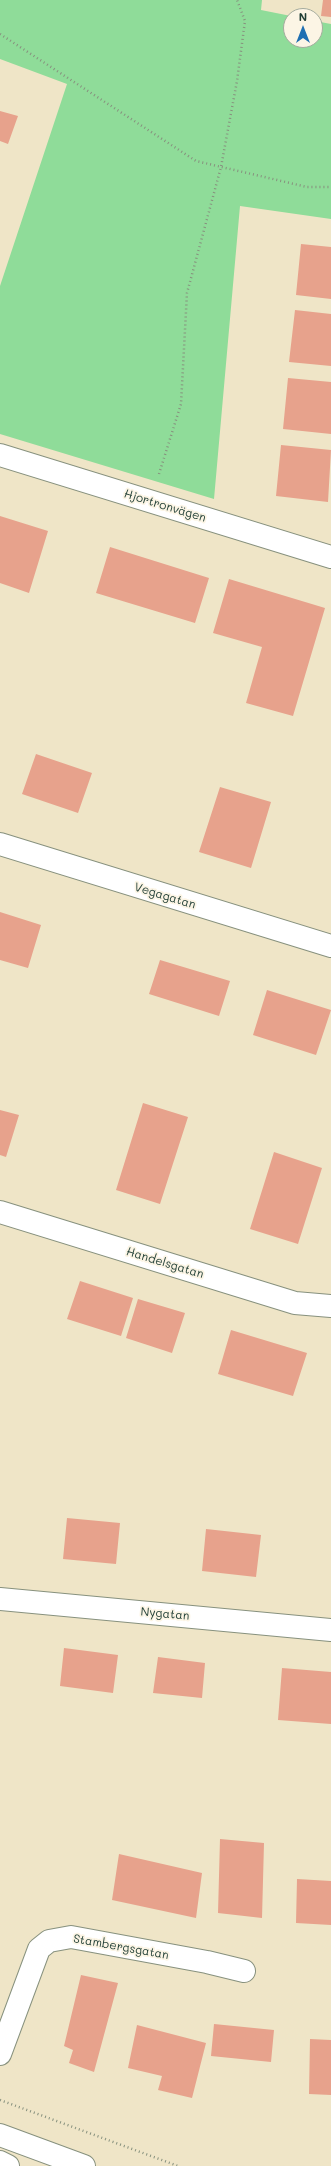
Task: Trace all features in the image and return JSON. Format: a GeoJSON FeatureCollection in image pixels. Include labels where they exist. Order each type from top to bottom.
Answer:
{"type":"FeatureCollection","features":[{"type":"Feature","properties":{"kind":"street","name":"Hjortronvägen"},"geometry":{"type":"LineString","coordinates":[[0,455],[331,557]]}},
{"type":"Feature","properties":{"kind":"street","name":"Vegagatan"},"geometry":{"type":"LineString","coordinates":[[0,844],[331,946]]}},
{"type":"Feature","properties":{"kind":"street","name":"Handelsgatan"},"geometry":{"type":"LineString","coordinates":[[0,1212],[295,1303],[331,1306]]}},
{"type":"Feature","properties":{"kind":"street","name":"Nygatan"},"geometry":{"type":"LineString","coordinates":[[0,1599],[331,1630]]}},
{"type":"Feature","properties":{"kind":"street","name":"Stambergsgatan"},"geometry":{"type":"LineString","coordinates":[[0,2054],[39,1949],[49,1941],[71,1937],[207,1962],[244,1971]]}},
{"type":"Feature","properties":{"kind":"street"},"geometry":{"type":"LineString","coordinates":[[0,2135],[84,2166]]}},
{"type":"Feature","properties":{"kind":"street"},"geometry":{"type":"LineString","coordinates":[[0,2162],[8,2166]]}},
{"type":"Feature","properties":{"kind":"path"},"geometry":{"type":"LineString","coordinates":[[150,501],[181,404],[187,292],[221,167],[237,82],[245,21],[238,0]]}},
{"type":"Feature","properties":{"kind":"path"},"geometry":{"type":"LineString","coordinates":[[0,34],[196,161],[307,187],[331,187]]}},
{"type":"Feature","properties":{"kind":"path"},"geometry":{"type":"LineString","coordinates":[[0,2100],[178,2166]]}},
{"type":"Feature","properties":{"kind":"green space"},"geometry":{"type":"Polygon","coordinates":[[[0,0],[262,0],[261,10],[283,14],[283,48],[323,48],[323,22],[331,24],[331,219],[240,206],[214,499],[0,434],[0,286],[67,84],[0,59],[0,0]]]}},
{"type":"Feature","properties":{"kind":"building"},"geometry":{"type":"Polygon","coordinates":[[[323,0],[331,0],[331,17],[323,16],[323,0]]]}},
{"type":"Feature","properties":{"kind":"building"},"geometry":{"type":"Polygon","coordinates":[[[0,111],[18,116],[8,144],[0,141],[0,111]]]}},
{"type":"Feature","properties":{"kind":"building"},"geometry":{"type":"Polygon","coordinates":[[[301,244],[331,247],[331,299],[296,295],[301,244]]]}},
{"type":"Feature","properties":{"kind":"building"},"geometry":{"type":"Polygon","coordinates":[[[295,310],[331,314],[331,366],[289,362],[295,310]]]}},
{"type":"Feature","properties":{"kind":"building"},"geometry":{"type":"Polygon","coordinates":[[[288,378],[331,382],[331,434],[283,429],[288,378]]]}},
{"type":"Feature","properties":{"kind":"building"},"geometry":{"type":"Polygon","coordinates":[[[281,445],[331,450],[328,502],[276,496],[281,445]]]}},
{"type":"Feature","properties":{"kind":"building"},"geometry":{"type":"Polygon","coordinates":[[[0,516],[48,531],[29,593],[0,583],[0,516]]]}},
{"type":"Feature","properties":{"kind":"building"},"geometry":{"type":"Polygon","coordinates":[[[110,547],[209,578],[195,623],[96,593],[110,547]]]}},
{"type":"Feature","properties":{"kind":"building"},"geometry":{"type":"Polygon","coordinates":[[[229,579],[325,608],[293,716],[246,703],[262,647],[213,633],[229,579]]]}},
{"type":"Feature","properties":{"kind":"building"},"geometry":{"type":"Polygon","coordinates":[[[36,754],[92,773],[78,813],[22,794],[36,754]]]}},
{"type":"Feature","properties":{"kind":"building"},"geometry":{"type":"Polygon","coordinates":[[[220,787],[271,802],[251,868],[199,852],[220,787]]]}},
{"type":"Feature","properties":{"kind":"building"},"geometry":{"type":"Polygon","coordinates":[[[0,912],[41,925],[28,968],[0,960],[0,912]]]}},
{"type":"Feature","properties":{"kind":"building"},"geometry":{"type":"Polygon","coordinates":[[[160,960],[230,981],[219,1016],[149,994],[160,960]]]}},
{"type":"Feature","properties":{"kind":"building"},"geometry":{"type":"Polygon","coordinates":[[[267,990],[331,1010],[316,1055],[253,1035],[267,990]]]}},
{"type":"Feature","properties":{"kind":"building"},"geometry":{"type":"Polygon","coordinates":[[[143,1103],[188,1117],[160,1204],[116,1190],[143,1103]]]}},
{"type":"Feature","properties":{"kind":"building"},"geometry":{"type":"Polygon","coordinates":[[[0,1110],[19,1115],[6,1157],[0,1155],[0,1110]]]}},
{"type":"Feature","properties":{"kind":"building"},"geometry":{"type":"Polygon","coordinates":[[[274,1152],[322,1168],[298,1244],[250,1229],[274,1152]]]}},
{"type":"Feature","properties":{"kind":"building"},"geometry":{"type":"Polygon","coordinates":[[[80,1281],[133,1298],[121,1336],[67,1319],[80,1281]]]}},
{"type":"Feature","properties":{"kind":"building"},"geometry":{"type":"Polygon","coordinates":[[[138,1299],[185,1313],[172,1353],[126,1338],[138,1299]]]}},
{"type":"Feature","properties":{"kind":"building"},"geometry":{"type":"Polygon","coordinates":[[[231,1330],[307,1353],[293,1396],[218,1374],[231,1330]]]}},
{"type":"Feature","properties":{"kind":"building"},"geometry":{"type":"Polygon","coordinates":[[[67,1518],[120,1523],[116,1564],[63,1559],[67,1518]]]}},
{"type":"Feature","properties":{"kind":"building"},"geometry":{"type":"Polygon","coordinates":[[[206,1529],[261,1535],[256,1577],[202,1571],[206,1529]]]}},
{"type":"Feature","properties":{"kind":"building"},"geometry":{"type":"Polygon","coordinates":[[[64,1648],[118,1655],[113,1693],[60,1686],[64,1648]]]}},
{"type":"Feature","properties":{"kind":"building"},"geometry":{"type":"Polygon","coordinates":[[[158,1657],[205,1663],[202,1698],[153,1693],[158,1657]]]}},
{"type":"Feature","properties":{"kind":"building"},"geometry":{"type":"Polygon","coordinates":[[[282,1668],[331,1672],[331,1724],[278,1720],[282,1668]]]}},
{"type":"Feature","properties":{"kind":"building"},"geometry":{"type":"Polygon","coordinates":[[[220,1839],[264,1843],[262,1918],[218,1913],[220,1839]]]}},
{"type":"Feature","properties":{"kind":"building"},"geometry":{"type":"Polygon","coordinates":[[[119,1854],[202,1873],[196,1918],[112,1900],[119,1854]]]}},
{"type":"Feature","properties":{"kind":"building"},"geometry":{"type":"Polygon","coordinates":[[[297,1879],[331,1881],[331,1925],[296,1923],[297,1879]]]}},
{"type":"Feature","properties":{"kind":"building"},"geometry":{"type":"Polygon","coordinates":[[[81,1975],[118,1983],[94,2072],[69,2063],[73,2050],[64,2046],[81,1975]]]}},
{"type":"Feature","properties":{"kind":"building"},"geometry":{"type":"Polygon","coordinates":[[[214,2024],[274,2030],[271,2062],[211,2056],[214,2024]]]}},
{"type":"Feature","properties":{"kind":"building"},"geometry":{"type":"Polygon","coordinates":[[[137,2025],[206,2043],[192,2098],[158,2090],[162,2076],[128,2068],[137,2025]]]}},
{"type":"Feature","properties":{"kind":"building"},"geometry":{"type":"Polygon","coordinates":[[[310,2039],[331,2040],[331,2095],[309,2094],[310,2039]]]}}]}
